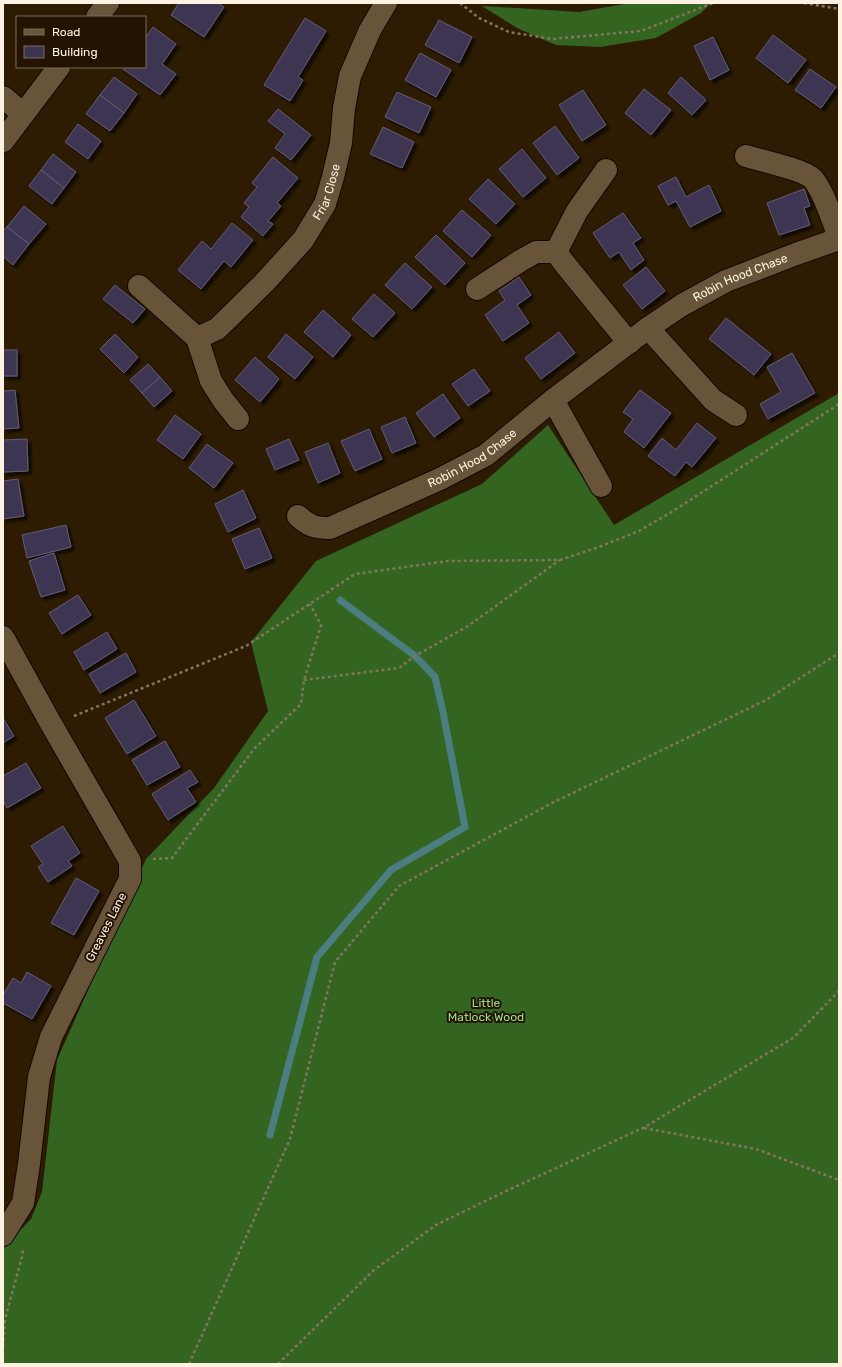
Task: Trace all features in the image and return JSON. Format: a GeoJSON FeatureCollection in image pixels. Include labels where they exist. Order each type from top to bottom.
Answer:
{"type":"FeatureCollection","features":[{"type":"Feature","properties":{"kind":"street"},"geometry":{"type":"LineString","coordinates":[[99,16],[108,3]]}},
{"type":"Feature","properties":{"kind":"street","name":"Friar Close"},"geometry":{"type":"LineString","coordinates":[[197,338],[217,329],[264,283],[303,240],[325,204],[341,143],[344,108],[350,76],[370,30],[386,3]]}},
{"type":"Feature","properties":{"kind":"street"},"geometry":{"type":"LineString","coordinates":[[3,140],[59,68]]}},
{"type":"Feature","properties":{"kind":"street"},"geometry":{"type":"LineString","coordinates":[[3,97],[23,114]]}},
{"type":"Feature","properties":{"kind":"street"},"geometry":{"type":"LineString","coordinates":[[746,156],[788,168],[812,178],[822,196],[839,236]]}},
{"type":"Feature","properties":{"kind":"street"},"geometry":{"type":"LineString","coordinates":[[556,252],[577,211],[606,170]]}},
{"type":"Feature","properties":{"kind":"street","name":"Robin Hood Chase"},"geometry":{"type":"LineString","coordinates":[[298,516],[306,524],[317,528],[330,528],[440,479],[486,455],[553,400],[648,328],[682,305],[726,281],[839,239]]}},
{"type":"Feature","properties":{"kind":"street"},"geometry":{"type":"LineString","coordinates":[[477,289],[536,252],[556,252]]}},
{"type":"Feature","properties":{"kind":"street"},"geometry":{"type":"LineString","coordinates":[[556,252],[629,343]]}},
{"type":"Feature","properties":{"kind":"street"},"geometry":{"type":"LineString","coordinates":[[139,286],[197,338],[211,382],[238,419]]}},
{"type":"Feature","properties":{"kind":"street"},"geometry":{"type":"LineString","coordinates":[[648,328],[713,400],[736,415]]}},
{"type":"Feature","properties":{"kind":"street"},"geometry":{"type":"LineString","coordinates":[[553,400],[601,486]]}},
{"type":"Feature","properties":{"kind":"street"},"geometry":{"type":"LineString","coordinates":[[3,636],[52,726],[130,861]]}},
{"type":"Feature","properties":{"kind":"street","name":"Greaves Lane"},"geometry":{"type":"LineString","coordinates":[[3,1235],[23,1203],[39,1077],[51,1037],[130,879],[130,861]]}},
{"type":"Feature","properties":{"kind":"path"},"geometry":{"type":"LineString","coordinates":[[460,3],[479,18],[509,32],[552,39],[641,31],[713,3]]}},
{"type":"Feature","properties":{"kind":"path"},"geometry":{"type":"LineString","coordinates":[[804,3],[839,9]]}},
{"type":"Feature","properties":{"kind":"path"},"geometry":{"type":"LineString","coordinates":[[304,680],[399,668],[415,656],[468,626],[560,560],[599,547],[639,531],[670,513],[839,404]]}},
{"type":"Feature","properties":{"kind":"path"},"geometry":{"type":"LineString","coordinates":[[52,726],[246,646],[355,574],[448,561],[560,560]]}},
{"type":"Feature","properties":{"kind":"path"},"geometry":{"type":"LineString","coordinates":[[130,861],[172,858],[254,749],[301,704],[304,680],[321,625],[310,604]]}},
{"type":"Feature","properties":{"kind":"path"},"geometry":{"type":"LineString","coordinates":[[189,1364],[290,1139],[335,962],[399,886],[552,803],[766,700],[839,653]]}},
{"type":"Feature","properties":{"kind":"path"},"geometry":{"type":"LineString","coordinates":[[278,1364],[374,1270],[436,1225],[643,1128],[793,1038],[839,991]]}},
{"type":"Feature","properties":{"kind":"path"},"geometry":{"type":"LineString","coordinates":[[643,1128],[756,1150],[839,1180]]}},
{"type":"Feature","properties":{"kind":"path"},"geometry":{"type":"LineString","coordinates":[[3,1347],[5,1319],[23,1253]]}},
{"type":"Feature","properties":{"kind":"green space"},"geometry":{"type":"Polygon","coordinates":[[[630,3],[711,3],[701,13],[656,38],[600,47],[556,45],[517,28],[482,6],[579,12],[630,3]]]}},
{"type":"Feature","properties":{"kind":"green space","name":"Little Matlock Wood"},"geometry":{"type":"Polygon","coordinates":[[[839,393],[839,1364],[3,1364],[3,1248],[31,1219],[42,1192],[57,1060],[146,859],[214,788],[268,711],[251,642],[316,561],[482,484],[548,425],[614,525],[839,393]]]}},
{"type":"Feature","properties":{"kind":"building"},"geometry":{"type":"Polygon","coordinates":[[[179,3],[218,3],[224,7],[204,37],[171,15],[179,3]]]}},
{"type":"Feature","properties":{"kind":"building"},"geometry":{"type":"Polygon","coordinates":[[[305,18],[326,31],[298,77],[303,80],[290,101],[264,85],[305,18]]]}},
{"type":"Feature","properties":{"kind":"building"},"geometry":{"type":"Polygon","coordinates":[[[439,20],[472,37],[459,63],[425,45],[439,20]]]}},
{"type":"Feature","properties":{"kind":"building"},"geometry":{"type":"Polygon","coordinates":[[[153,27],[176,44],[162,64],[176,74],[160,95],[123,69],[146,68],[146,37],[153,27]]]}},
{"type":"Feature","properties":{"kind":"building"},"geometry":{"type":"Polygon","coordinates":[[[773,35],[806,60],[788,83],[756,58],[773,35]]]}},
{"type":"Feature","properties":{"kind":"building"},"geometry":{"type":"Polygon","coordinates":[[[713,37],[729,70],[710,80],[694,46],[713,37]]]}},
{"type":"Feature","properties":{"kind":"building"},"geometry":{"type":"Polygon","coordinates":[[[420,53],[451,70],[436,97],[405,80],[420,53]]]}},
{"type":"Feature","properties":{"kind":"building"},"geometry":{"type":"Polygon","coordinates":[[[810,69],[836,87],[821,108],[795,90],[810,69]]]}},
{"type":"Feature","properties":{"kind":"building"},"geometry":{"type":"Polygon","coordinates":[[[114,77],[137,94],[124,113],[100,95],[114,77]]]}},
{"type":"Feature","properties":{"kind":"building"},"geometry":{"type":"Polygon","coordinates":[[[681,77],[706,100],[692,115],[668,93],[681,77]]]}},
{"type":"Feature","properties":{"kind":"building"},"geometry":{"type":"Polygon","coordinates":[[[644,89],[671,110],[651,135],[625,113],[644,89]]]}},
{"type":"Feature","properties":{"kind":"building"},"geometry":{"type":"Polygon","coordinates":[[[583,90],[606,125],[582,141],[559,105],[583,90]]]}},
{"type":"Feature","properties":{"kind":"building"},"geometry":{"type":"Polygon","coordinates":[[[397,92],[431,107],[419,133],[385,117],[397,92]]]}},
{"type":"Feature","properties":{"kind":"building"},"geometry":{"type":"Polygon","coordinates":[[[100,95],[124,113],[110,131],[86,114],[100,95]]]}},
{"type":"Feature","properties":{"kind":"building"},"geometry":{"type":"Polygon","coordinates":[[[278,109],[311,135],[291,160],[275,148],[285,134],[268,121],[278,109]]]}},
{"type":"Feature","properties":{"kind":"building"},"geometry":{"type":"Polygon","coordinates":[[[78,124],[101,141],[88,159],[65,142],[78,124]]]}},
{"type":"Feature","properties":{"kind":"building"},"geometry":{"type":"Polygon","coordinates":[[[555,126],[579,158],[557,175],[533,143],[555,126]]]}},
{"type":"Feature","properties":{"kind":"building"},"geometry":{"type":"Polygon","coordinates":[[[383,127],[414,142],[402,168],[370,154],[383,127]]]}},
{"type":"Feature","properties":{"kind":"building"},"geometry":{"type":"Polygon","coordinates":[[[522,149],[546,178],[523,197],[499,169],[522,149]]]}},
{"type":"Feature","properties":{"kind":"building"},"geometry":{"type":"Polygon","coordinates":[[[53,154],[76,172],[64,188],[41,170],[53,154]]]}},
{"type":"Feature","properties":{"kind":"building"},"geometry":{"type":"Polygon","coordinates":[[[273,157],[298,178],[277,203],[281,206],[268,221],[273,224],[263,236],[241,217],[249,207],[244,203],[257,187],[252,183],[273,157]]]}},
{"type":"Feature","properties":{"kind":"building"},"geometry":{"type":"Polygon","coordinates":[[[41,170],[64,188],[52,204],[29,186],[41,170]]]}},
{"type":"Feature","properties":{"kind":"building"},"geometry":{"type":"Polygon","coordinates":[[[676,177],[686,197],[709,185],[721,211],[690,227],[676,201],[668,205],[658,186],[676,177]]]}},
{"type":"Feature","properties":{"kind":"building"},"geometry":{"type":"Polygon","coordinates":[[[488,179],[515,204],[496,224],[469,199],[488,179]]]}},
{"type":"Feature","properties":{"kind":"building"},"geometry":{"type":"Polygon","coordinates":[[[804,189],[810,206],[804,208],[810,225],[779,235],[767,203],[804,189]]]}},
{"type":"Feature","properties":{"kind":"building"},"geometry":{"type":"Polygon","coordinates":[[[24,206],[46,224],[29,244],[7,227],[24,206]]]}},
{"type":"Feature","properties":{"kind":"building"},"geometry":{"type":"Polygon","coordinates":[[[462,210],[491,235],[472,257],[443,231],[462,210]]]}},
{"type":"Feature","properties":{"kind":"building"},"geometry":{"type":"Polygon","coordinates":[[[623,213],[641,238],[633,243],[644,260],[631,270],[619,252],[610,258],[593,233],[623,213]]]}},
{"type":"Feature","properties":{"kind":"building"},"geometry":{"type":"Polygon","coordinates":[[[232,223],[253,240],[231,267],[224,261],[201,289],[178,270],[202,241],[211,249],[232,223]]]}},
{"type":"Feature","properties":{"kind":"building"},"geometry":{"type":"Polygon","coordinates":[[[7,227],[29,244],[13,265],[3,256],[3,231],[7,227]]]}},
{"type":"Feature","properties":{"kind":"building"},"geometry":{"type":"Polygon","coordinates":[[[436,235],[465,263],[445,285],[415,257],[436,235]]]}},
{"type":"Feature","properties":{"kind":"building"},"geometry":{"type":"Polygon","coordinates":[[[405,263],[432,287],[412,309],[385,285],[405,263]]]}},
{"type":"Feature","properties":{"kind":"building"},"geometry":{"type":"Polygon","coordinates":[[[646,267],[665,291],[642,309],[623,285],[646,267]]]}},
{"type":"Feature","properties":{"kind":"building"},"geometry":{"type":"Polygon","coordinates":[[[519,277],[531,295],[517,305],[529,323],[503,341],[485,315],[505,300],[499,291],[519,277]]]}},
{"type":"Feature","properties":{"kind":"building"},"geometry":{"type":"Polygon","coordinates":[[[115,285],[145,309],[133,323],[103,299],[115,285]]]}},
{"type":"Feature","properties":{"kind":"building"},"geometry":{"type":"Polygon","coordinates":[[[374,294],[395,313],[373,337],[352,319],[374,294]]]}},
{"type":"Feature","properties":{"kind":"building"},"geometry":{"type":"Polygon","coordinates":[[[323,310],[351,335],[333,357],[304,332],[323,310]]]}},
{"type":"Feature","properties":{"kind":"building"},"geometry":{"type":"Polygon","coordinates":[[[726,318],[771,354],[754,375],[709,339],[726,318]]]}},
{"type":"Feature","properties":{"kind":"building"},"geometry":{"type":"Polygon","coordinates":[[[559,332],[575,353],[541,379],[525,358],[559,332]]]}},
{"type":"Feature","properties":{"kind":"building"},"geometry":{"type":"Polygon","coordinates":[[[115,334],[138,357],[124,373],[100,349],[115,334]]]}},
{"type":"Feature","properties":{"kind":"building"},"geometry":{"type":"Polygon","coordinates":[[[286,334],[313,357],[295,379],[268,357],[286,334]]]}},
{"type":"Feature","properties":{"kind":"building"},"geometry":{"type":"Polygon","coordinates":[[[3,350],[17,350],[17,376],[3,376],[3,350]]]}},
{"type":"Feature","properties":{"kind":"building"},"geometry":{"type":"Polygon","coordinates":[[[792,353],[815,393],[768,419],[760,404],[781,392],[767,367],[792,353]]]}},
{"type":"Feature","properties":{"kind":"building"},"geometry":{"type":"Polygon","coordinates":[[[255,357],[279,379],[260,402],[235,380],[255,357]]]}},
{"type":"Feature","properties":{"kind":"building"},"geometry":{"type":"Polygon","coordinates":[[[148,364],[160,377],[142,393],[130,380],[148,364]]]}},
{"type":"Feature","properties":{"kind":"building"},"geometry":{"type":"Polygon","coordinates":[[[474,369],[490,391],[468,406],[452,384],[474,369]]]}},
{"type":"Feature","properties":{"kind":"building"},"geometry":{"type":"Polygon","coordinates":[[[160,377],[172,391],[154,407],[142,393],[160,377]]]}},
{"type":"Feature","properties":{"kind":"building"},"geometry":{"type":"Polygon","coordinates":[[[15,390],[19,428],[3,429],[3,391],[15,390]]]}},
{"type":"Feature","properties":{"kind":"building"},"geometry":{"type":"Polygon","coordinates":[[[640,390],[671,413],[644,448],[624,432],[633,419],[623,412],[640,390]]]}},
{"type":"Feature","properties":{"kind":"building"},"geometry":{"type":"Polygon","coordinates":[[[443,394],[460,418],[434,437],[416,413],[443,394]]]}},
{"type":"Feature","properties":{"kind":"building"},"geometry":{"type":"Polygon","coordinates":[[[175,415],[201,434],[183,459],[157,440],[175,415]]]}},
{"type":"Feature","properties":{"kind":"building"},"geometry":{"type":"Polygon","coordinates":[[[405,417],[416,443],[392,453],[381,427],[405,417]]]}},
{"type":"Feature","properties":{"kind":"building"},"geometry":{"type":"Polygon","coordinates":[[[697,423],[716,438],[692,467],[686,462],[675,476],[648,456],[662,438],[676,450],[697,423]]]}},
{"type":"Feature","properties":{"kind":"building"},"geometry":{"type":"Polygon","coordinates":[[[369,429],[382,459],[355,471],[341,441],[369,429]]]}},
{"type":"Feature","properties":{"kind":"building"},"geometry":{"type":"Polygon","coordinates":[[[27,439],[28,471],[3,472],[3,440],[27,439]]]}},
{"type":"Feature","properties":{"kind":"building"},"geometry":{"type":"Polygon","coordinates":[[[289,439],[299,460],[275,470],[266,449],[289,439]]]}},
{"type":"Feature","properties":{"kind":"building"},"geometry":{"type":"Polygon","coordinates":[[[328,443],[340,473],[318,483],[305,452],[328,443]]]}},
{"type":"Feature","properties":{"kind":"building"},"geometry":{"type":"Polygon","coordinates":[[[207,444],[233,463],[214,488],[189,468],[207,444]]]}},
{"type":"Feature","properties":{"kind":"building"},"geometry":{"type":"Polygon","coordinates":[[[18,479],[24,516],[3,519],[3,481],[18,479]]]}},
{"type":"Feature","properties":{"kind":"building"},"geometry":{"type":"Polygon","coordinates":[[[243,490],[256,518],[228,532],[215,504],[243,490]]]}},
{"type":"Feature","properties":{"kind":"building"},"geometry":{"type":"Polygon","coordinates":[[[66,525],[71,547],[27,558],[22,535],[66,525]]]}},
{"type":"Feature","properties":{"kind":"building"},"geometry":{"type":"Polygon","coordinates":[[[259,528],[272,558],[245,569],[232,539],[259,528]]]}},
{"type":"Feature","properties":{"kind":"building"},"geometry":{"type":"Polygon","coordinates":[[[54,553],[65,590],[41,597],[29,561],[54,553]]]}},
{"type":"Feature","properties":{"kind":"building"},"geometry":{"type":"Polygon","coordinates":[[[78,595],[91,615],[62,634],[49,613],[78,595]]]}},
{"type":"Feature","properties":{"kind":"building"},"geometry":{"type":"Polygon","coordinates":[[[107,632],[117,649],[84,670],[74,652],[107,632]]]}},
{"type":"Feature","properties":{"kind":"building"},"geometry":{"type":"Polygon","coordinates":[[[126,653],[136,672],[100,693],[89,674],[126,653]]]}},
{"type":"Feature","properties":{"kind":"building"},"geometry":{"type":"Polygon","coordinates":[[[134,700],[156,736],[127,754],[105,718],[134,700]]]}},
{"type":"Feature","properties":{"kind":"building"},"geometry":{"type":"Polygon","coordinates":[[[3,718],[14,736],[3,743],[3,718]]]}},
{"type":"Feature","properties":{"kind":"building"},"geometry":{"type":"Polygon","coordinates":[[[165,741],[180,767],[147,785],[132,760],[165,741]]]}},
{"type":"Feature","properties":{"kind":"building"},"geometry":{"type":"Polygon","coordinates":[[[26,763],[41,788],[7,808],[3,800],[3,776],[26,763]]]}},
{"type":"Feature","properties":{"kind":"building"},"geometry":{"type":"Polygon","coordinates":[[[190,770],[198,782],[187,788],[196,802],[168,820],[152,794],[190,770]]]}},
{"type":"Feature","properties":{"kind":"building"},"geometry":{"type":"Polygon","coordinates":[[[63,826],[80,853],[68,861],[72,866],[48,882],[38,867],[43,864],[31,846],[63,826]]]}},
{"type":"Feature","properties":{"kind":"building"},"geometry":{"type":"Polygon","coordinates":[[[76,878],[99,891],[74,935],[51,923],[76,878]]]}},
{"type":"Feature","properties":{"kind":"building"},"geometry":{"type":"Polygon","coordinates":[[[27,972],[51,986],[32,1019],[3,1003],[3,995],[13,978],[21,983],[27,972]]]}},
{"type":"Feature","properties":{"kind":"waterway"},"geometry":{"type":"LineString","coordinates":[[270,1135],[317,957],[391,870],[465,827],[435,677],[415,656],[340,600]]}}]}
